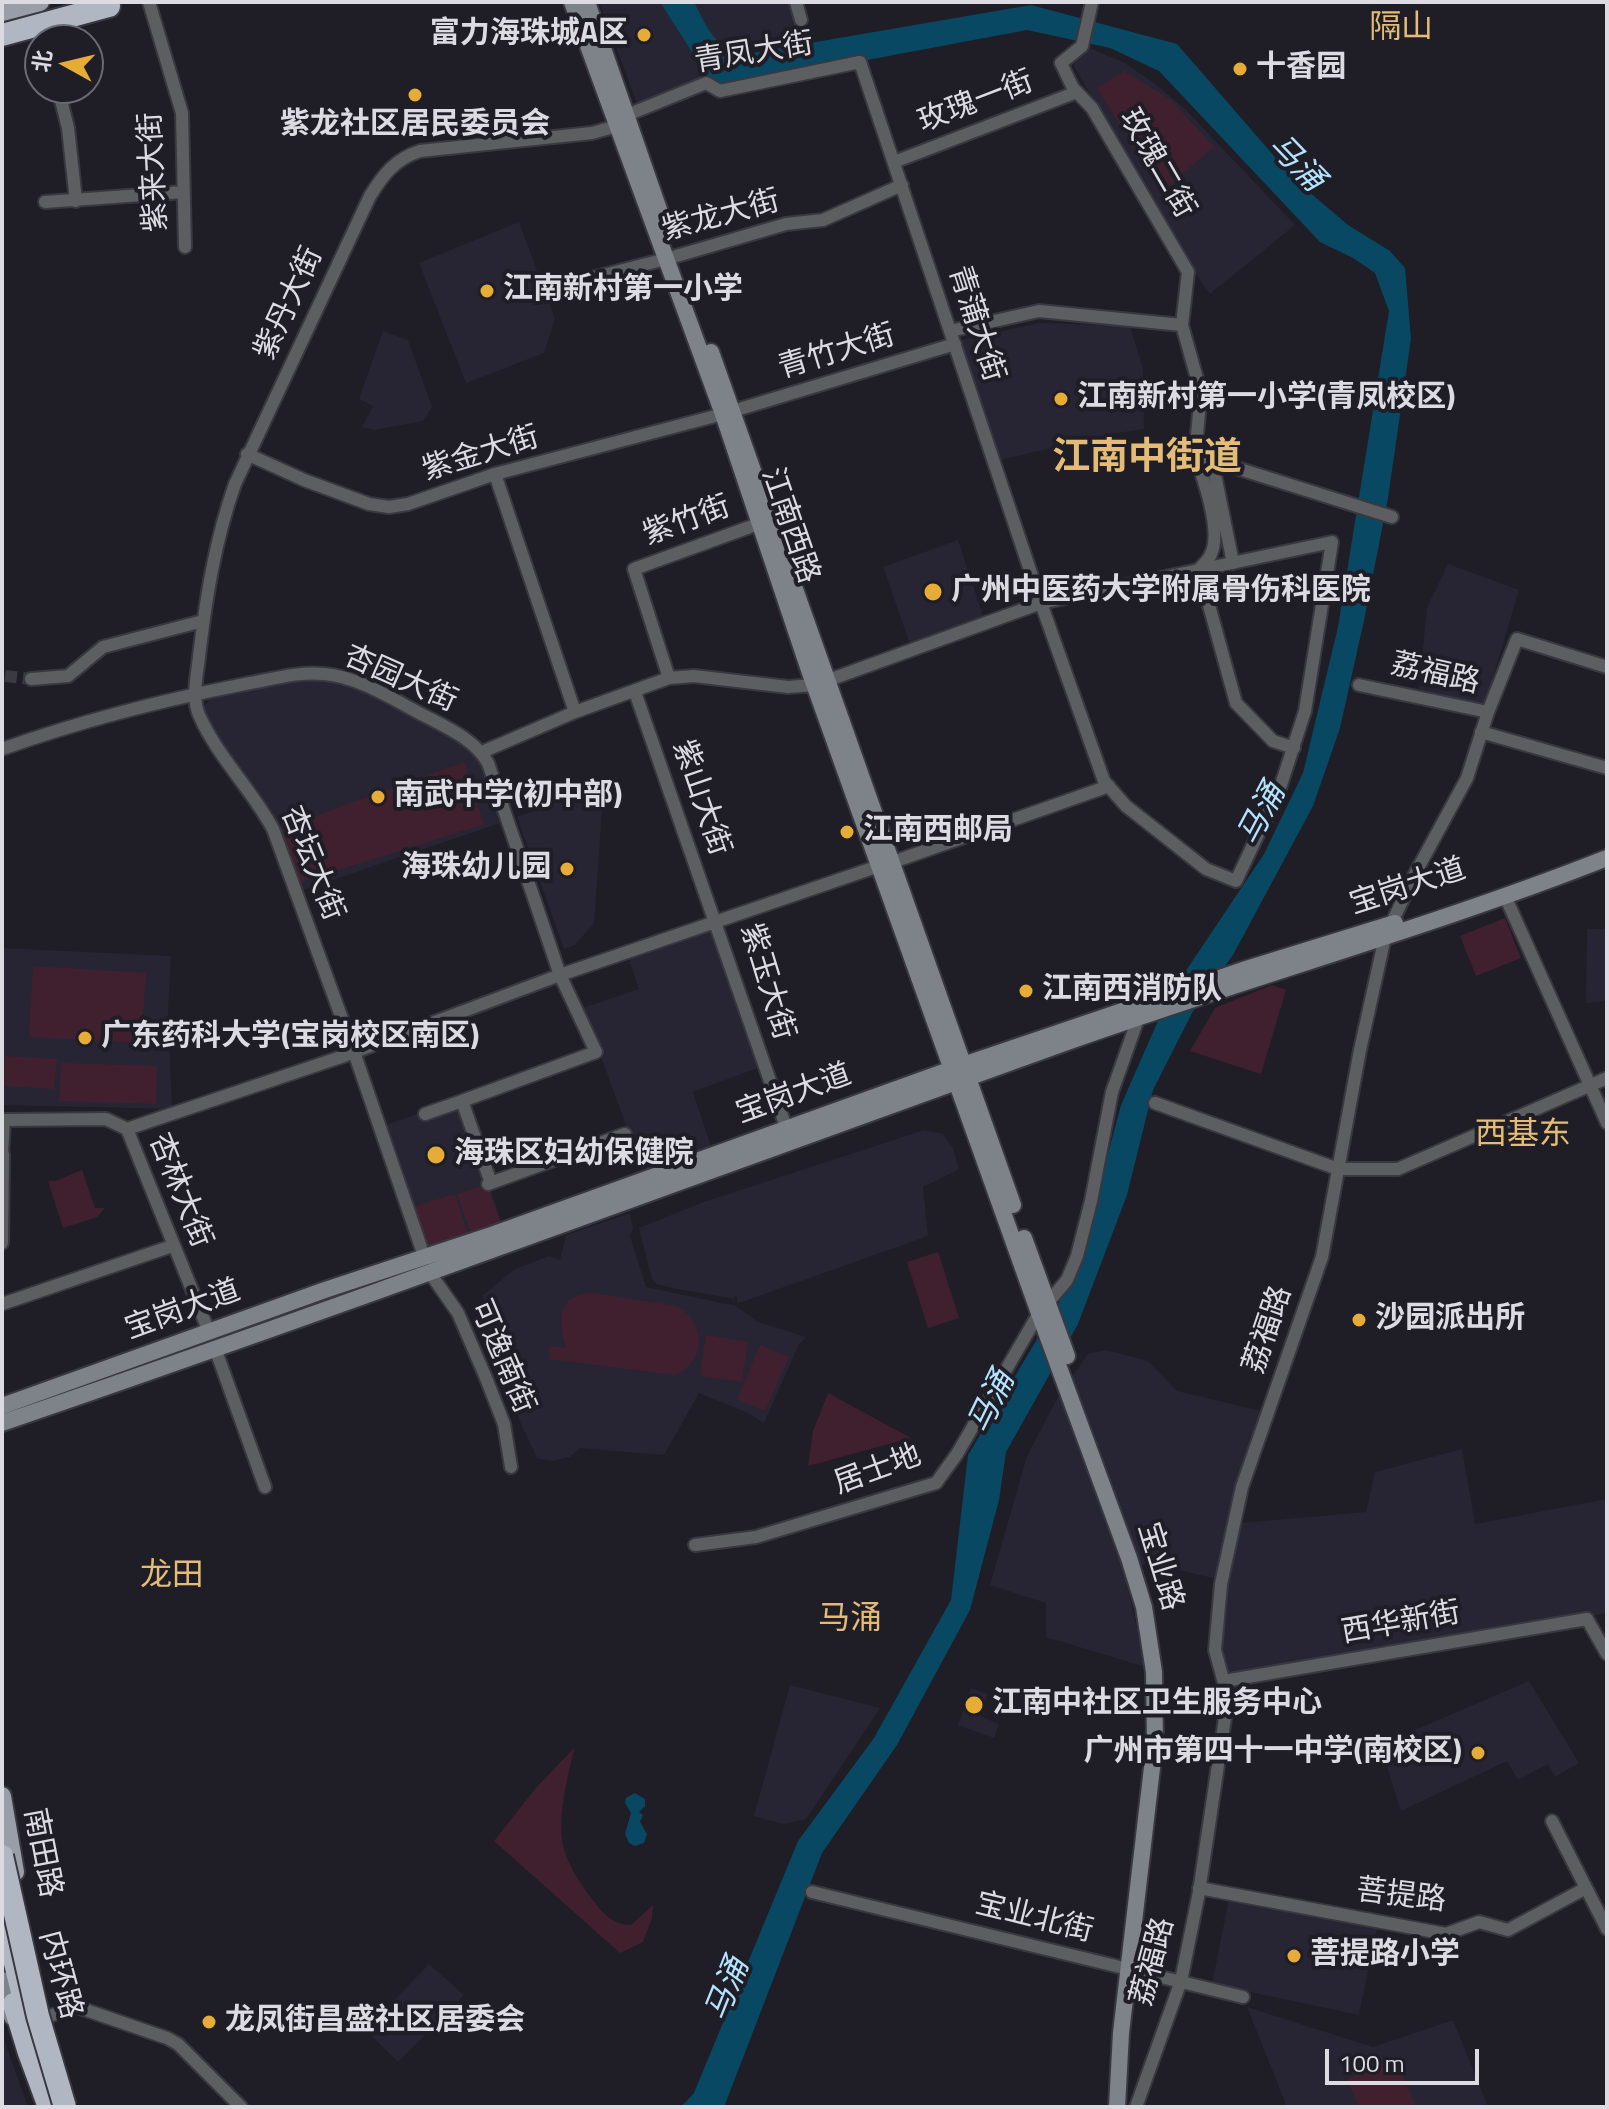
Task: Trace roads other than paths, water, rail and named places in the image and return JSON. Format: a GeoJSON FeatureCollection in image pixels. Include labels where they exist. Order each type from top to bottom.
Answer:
{"type":"FeatureCollection","features":[{"type":"Feature","properties":{"kind":"highway"},"geometry":{"type":"LineString","coordinates":[[2,35],[113,3]]}},
{"type":"Feature","properties":{"kind":"highway","name":"内环路"},"geometry":{"type":"LineString","coordinates":[[2,1856],[35,2003],[65,2107]]}},
{"type":"Feature","properties":{"kind":"highway","name":"内环路"},"geometry":{"type":"LineString","coordinates":[[2,1909],[49,2106]]}},
{"type":"Feature","properties":{"kind":"highway"},"geometry":{"type":"LineString","coordinates":[[15,1950],[29,2053],[49,2106]]}},
{"type":"Feature","properties":{"kind":"main road"},"geometry":{"type":"LineString","coordinates":[[2,12],[40,2]]}},
{"type":"Feature","properties":{"kind":"main road"},"geometry":{"type":"LineString","coordinates":[[2,25],[86,2]]}},
{"type":"Feature","properties":{"kind":"main road"},"geometry":{"type":"LineString","coordinates":[[572,2],[622,120]]}},
{"type":"Feature","properties":{"kind":"main road"},"geometry":{"type":"LineString","coordinates":[[587,2],[622,120],[960,1073]]}},
{"type":"Feature","properties":{"kind":"main road","name":"江南西路"},"geometry":{"type":"LineString","coordinates":[[728,413],[758,524],[822,683]]}},
{"type":"Feature","properties":{"kind":"main road","name":"宝岗大道"},"geometry":{"type":"LineString","coordinates":[[1077,1032],[1138,1019],[1389,930],[1607,846]]}},
{"type":"Feature","properties":{"kind":"main road","name":"宝岗大道"},"geometry":{"type":"LineString","coordinates":[[2,1406],[430,1273],[1243,970],[1505,896],[1607,858]]}},
{"type":"Feature","properties":{"kind":"main road","name":"宝岗大道"},"geometry":{"type":"LineString","coordinates":[[2,1423],[424,1256],[494,1234],[786,1127],[960,1073]]}},
{"type":"Feature","properties":{"kind":"main road","name":"宝业路"},"geometry":{"type":"LineString","coordinates":[[960,1073],[1045,1308],[1129,1558],[1152,1647],[1156,1694],[1155,1742],[1134,1970],[1126,2107]]}},
{"type":"Feature","properties":{"kind":"main road"},"geometry":{"type":"LineString","coordinates":[[424,1256],[430,1273]]}},
{"type":"Feature","properties":{"kind":"main road","name":"南田路"},"geometry":{"type":"LineString","coordinates":[[2,1796],[15,1950]]}},
{"type":"Feature","properties":{"kind":"main road","name":"南田路"},"geometry":{"type":"LineString","coordinates":[[2,1901],[15,1950],[49,2016],[75,2107]]}},
{"type":"Feature","properties":{"kind":"main road","name":"宝业路"},"geometry":{"type":"LineString","coordinates":[[1117,2107],[1117,2073],[1134,1970]]}},
{"type":"Feature","properties":{"kind":"main road"},"geometry":{"type":"LineString","coordinates":[[2,1980],[49,2106]]}},
{"type":"Feature","properties":{"kind":"street","name":"紫来大街"},"geometry":{"type":"LineString","coordinates":[[149,2],[182,113],[185,247]]}},
{"type":"Feature","properties":{"kind":"street"},"geometry":{"type":"LineString","coordinates":[[796,2],[801,20]]}},
{"type":"Feature","properties":{"kind":"street"},"geometry":{"type":"LineString","coordinates":[[76,24],[113,3]]}},
{"type":"Feature","properties":{"kind":"street","name":"玫瑰二街"},"geometry":{"type":"LineString","coordinates":[[1091,8],[1082,46],[1061,63],[1077,92],[1092,108],[1188,272],[1182,325]]}},
{"type":"Feature","properties":{"kind":"street"},"geometry":{"type":"LineString","coordinates":[[2,44],[24,40]]}},
{"type":"Feature","properties":{"kind":"street","name":"青凤大街"},"geometry":{"type":"LineString","coordinates":[[622,120],[706,83],[720,91],[860,62]]}},
{"type":"Feature","properties":{"kind":"street","name":"青蒲大街"},"geometry":{"type":"LineString","coordinates":[[860,62],[1092,752],[1109,786],[1126,806],[1206,869],[1236,881],[1280,788],[1294,748]]}},
{"type":"Feature","properties":{"kind":"street","name":"玫瑰一街"},"geometry":{"type":"LineString","coordinates":[[894,162],[1077,92]]}},
{"type":"Feature","properties":{"kind":"street"},"geometry":{"type":"LineString","coordinates":[[62,104],[68,128],[76,201]]}},
{"type":"Feature","properties":{"kind":"street","name":"紫丹大街"},"geometry":{"type":"LineString","coordinates":[[196,694],[203,621],[220,530],[247,454],[370,196],[389,169],[402,158],[420,151],[576,136],[622,120]]}},
{"type":"Feature","properties":{"kind":"street","name":"紫龙大街"},"geometry":{"type":"LineString","coordinates":[[549,289],[786,224],[823,220],[902,185]]}},
{"type":"Feature","properties":{"kind":"street"},"geometry":{"type":"LineString","coordinates":[[45,202],[183,192]]}},
{"type":"Feature","properties":{"kind":"street","name":"青竹大街"},"geometry":{"type":"LineString","coordinates":[[728,413],[1039,311],[1182,325]]}},
{"type":"Feature","properties":{"kind":"street"},"geometry":{"type":"LineString","coordinates":[[1182,325],[1201,393],[1195,455],[1206,488],[1214,536],[1212,553],[1199,569]]}},
{"type":"Feature","properties":{"kind":"street","name":"紫金大街"},"geometry":{"type":"LineString","coordinates":[[247,454],[304,480],[369,504],[389,507],[408,504],[495,474],[728,413]]}},
{"type":"Feature","properties":{"kind":"street"},"geometry":{"type":"LineString","coordinates":[[1195,455],[1392,517]]}},
{"type":"Feature","properties":{"kind":"street"},"geometry":{"type":"LineString","coordinates":[[1212,460],[1233,563]]}},
{"type":"Feature","properties":{"kind":"street"},"geometry":{"type":"LineString","coordinates":[[495,474],[575,712]]}},
{"type":"Feature","properties":{"kind":"street","name":"紫竹街"},"geometry":{"type":"LineString","coordinates":[[669,678],[634,569],[758,524]]}},
{"type":"Feature","properties":{"kind":"street"},"geometry":{"type":"LineString","coordinates":[[425,1114],[596,1052],[560,975],[496,782],[482,752],[575,712],[669,678],[707,677],[788,687],[822,683],[1041,603],[1199,569],[1332,542],[1305,711],[1294,748],[1273,741],[1236,703],[1199,569]]}},
{"type":"Feature","properties":{"kind":"street"},"geometry":{"type":"LineString","coordinates":[[31,679],[68,676],[103,647],[203,621]]}},
{"type":"Feature","properties":{"kind":"street"},"geometry":{"type":"LineString","coordinates":[[1488,712],[1517,639],[1607,667]]}},
{"type":"Feature","properties":{"kind":"street","name":"杏园大街"},"geometry":{"type":"LineString","coordinates":[[196,694],[309,673],[339,676],[452,731],[482,752]]}},
{"type":"Feature","properties":{"kind":"street","name":"荔福路"},"geometry":{"type":"LineString","coordinates":[[1136,2107],[1181,1981],[1199,1888],[1228,1698],[1215,1650],[1221,1584],[1242,1487],[1322,1257],[1360,1050],[1389,930],[1417,870],[1467,778],[1488,712],[1359,685]]}},
{"type":"Feature","properties":{"kind":"street","name":"紫山大街"},"geometry":{"type":"LineString","coordinates":[[635,692],[715,922]]}},
{"type":"Feature","properties":{"kind":"street"},"geometry":{"type":"LineString","coordinates":[[2,749],[39,736],[196,694]]}},
{"type":"Feature","properties":{"kind":"street","name":"杏坛大街"},"geometry":{"type":"LineString","coordinates":[[196,694],[198,714],[207,731],[254,796],[273,829],[424,1256]]}},
{"type":"Feature","properties":{"kind":"street"},"geometry":{"type":"LineString","coordinates":[[1481,732],[1607,768]]}},
{"type":"Feature","properties":{"kind":"street","name":"紫玉大街"},"geometry":{"type":"LineString","coordinates":[[786,1127],[715,922],[1109,786]]}},
{"type":"Feature","properties":{"kind":"street"},"geometry":{"type":"LineString","coordinates":[[1505,896],[1607,1123]]}},
{"type":"Feature","properties":{"kind":"street"},"geometry":{"type":"LineString","coordinates":[[127,1129],[354,1052],[560,975],[715,922]]}},
{"type":"Feature","properties":{"kind":"street","name":"居士地"},"geometry":{"type":"LineString","coordinates":[[695,1545],[756,1537],[936,1483],[1045,1308],[1067,1280],[1077,1256],[1091,1201],[1112,1092],[1138,1019]]}},
{"type":"Feature","properties":{"kind":"street"},"geometry":{"type":"LineString","coordinates":[[1155,1103],[1338,1169],[1398,1169],[1607,1078]]}},
{"type":"Feature","properties":{"kind":"street"},"geometry":{"type":"LineString","coordinates":[[462,1101],[489,1183],[625,1134]]}},
{"type":"Feature","properties":{"kind":"street","name":"杏林大街"},"geometry":{"type":"LineString","coordinates":[[2,1154],[4,1120],[106,1119],[127,1129],[212,1340],[265,1487]]}},
{"type":"Feature","properties":{"kind":"street"},"geometry":{"type":"LineString","coordinates":[[2,1154],[2,1243]]}},
{"type":"Feature","properties":{"kind":"street"},"geometry":{"type":"LineString","coordinates":[[2,1304],[172,1246]]}},
{"type":"Feature","properties":{"kind":"street","name":"可逸南街"},"geometry":{"type":"LineString","coordinates":[[430,1273],[458,1313],[486,1378],[504,1424],[511,1467]]}},
{"type":"Feature","properties":{"kind":"street","name":"西华新街"},"geometry":{"type":"LineString","coordinates":[[1224,1681],[1587,1619],[1607,1654]]}},
{"type":"Feature","properties":{"kind":"street"},"geometry":{"type":"LineString","coordinates":[[1552,1821],[1607,1929]]}},
{"type":"Feature","properties":{"kind":"street","name":"菩提路"},"geometry":{"type":"LineString","coordinates":[[1199,1888],[1446,1934],[1479,1922],[1508,1930],[1586,1888]]}},
{"type":"Feature","properties":{"kind":"street","name":"宝业北街"},"geometry":{"type":"LineString","coordinates":[[812,1892],[1243,1997]]}},
{"type":"Feature","properties":{"kind":"street"},"geometry":{"type":"LineString","coordinates":[[49,2016],[77,2007],[167,2038],[178,2044],[241,2107]]}},
{"type":"Feature","properties":{"kind":"water"},"geometry":{"type":"Polygon","coordinates":[[[660,2],[694,2],[708,29],[719,42],[746,54],[1031,5],[1177,44],[1294,179],[1348,225],[1390,251],[1405,268],[1411,339],[1388,498],[1365,616],[1340,728],[1313,806],[1233,955],[1192,1013],[1153,1090],[1127,1195],[1078,1324],[1006,1452],[999,1500],[970,1610],[897,1745],[822,1853],[724,2107],[681,2107],[694,2093],[798,1841],[874,1738],[951,1600],[968,1455],[1076,1274],[1121,1105],[1169,996],[1264,854],[1303,773],[1338,627],[1389,311],[1375,273],[1320,242],[1159,71],[1110,48],[1027,30],[723,87],[710,80],[660,2]]]}},
{"type":"Feature","properties":{"kind":"water"},"geometry":{"type":"Polygon","coordinates":[[[635,1793],[645,1799],[645,1806],[639,1812],[643,1815],[640,1822],[647,1834],[644,1843],[635,1846],[629,1843],[625,1834],[631,1813],[625,1803],[626,1798],[635,1793]]]}},
{"type":"Feature","properties":{"kind":"tunnel"},"geometry":{"type":"LineString","coordinates":[[5,676],[31,679]]}},
{"type":"Feature","properties":{"kind":"place","name":"富力海珠城A区"},"geometry":{"type":"Point","coordinates":[644,35]}},
{"type":"Feature","properties":{"kind":"place","name":"十香园"},"geometry":{"type":"Point","coordinates":[1240,69]}},
{"type":"Feature","properties":{"kind":"place","name":"紫龙社区居民委员会"},"geometry":{"type":"Point","coordinates":[415,95]}},
{"type":"Feature","properties":{"kind":"place","name":"江南新村第一小学"},"geometry":{"type":"Point","coordinates":[487,291]}},
{"type":"Feature","properties":{"kind":"place","name":"江南新村第一小学(青凤校区)"},"geometry":{"type":"Point","coordinates":[1061,399]}},
{"type":"Feature","properties":{"kind":"place","name":"广州中医药大学附属骨伤科医院"},"geometry":{"type":"Point","coordinates":[933,592]}},
{"type":"Feature","properties":{"kind":"place","name":"南武中学(初中部)"},"geometry":{"type":"Point","coordinates":[378,797]}},
{"type":"Feature","properties":{"kind":"place","name":"江南西邮局"},"geometry":{"type":"Point","coordinates":[847,832]}},
{"type":"Feature","properties":{"kind":"place","name":"海珠幼儿园"},"geometry":{"type":"Point","coordinates":[567,869]}},
{"type":"Feature","properties":{"kind":"place","name":"江南西消防队"},"geometry":{"type":"Point","coordinates":[1026,991]}},
{"type":"Feature","properties":{"kind":"place","name":"广东药科大学(宝岗校区南区)"},"geometry":{"type":"Point","coordinates":[85,1038]}},
{"type":"Feature","properties":{"kind":"place","name":"海珠区妇幼保健院"},"geometry":{"type":"Point","coordinates":[436,1155]}},
{"type":"Feature","properties":{"kind":"place","name":"沙园派出所"},"geometry":{"type":"Point","coordinates":[1359,1320]}},
{"type":"Feature","properties":{"kind":"place","name":"江南中社区卫生服务中心"},"geometry":{"type":"Point","coordinates":[974,1705]}},
{"type":"Feature","properties":{"kind":"place","name":"广州市第四十一中学(南校区)"},"geometry":{"type":"Point","coordinates":[1478,1753]}},
{"type":"Feature","properties":{"kind":"place","name":"菩提路小学"},"geometry":{"type":"Point","coordinates":[1294,1956]}},
{"type":"Feature","properties":{"kind":"place","name":"龙凤街昌盛社区居委会"},"geometry":{"type":"Point","coordinates":[209,2022]}},
{"type":"Feature","properties":{"kind":"district","name":"隔山"},"geometry":{"type":"Point","coordinates":[1401,29]}},
{"type":"Feature","properties":{"kind":"district","name":"江南中街道"},"geometry":{"type":"Point","coordinates":[1147,460]}},
{"type":"Feature","properties":{"kind":"district","name":"西基东"},"geometry":{"type":"Point","coordinates":[1523,1136]}},
{"type":"Feature","properties":{"kind":"district","name":"龙田"},"geometry":{"type":"Point","coordinates":[172,1577]}},
{"type":"Feature","properties":{"kind":"district","name":"马涌"},"geometry":{"type":"Point","coordinates":[850,1620]}}]}
